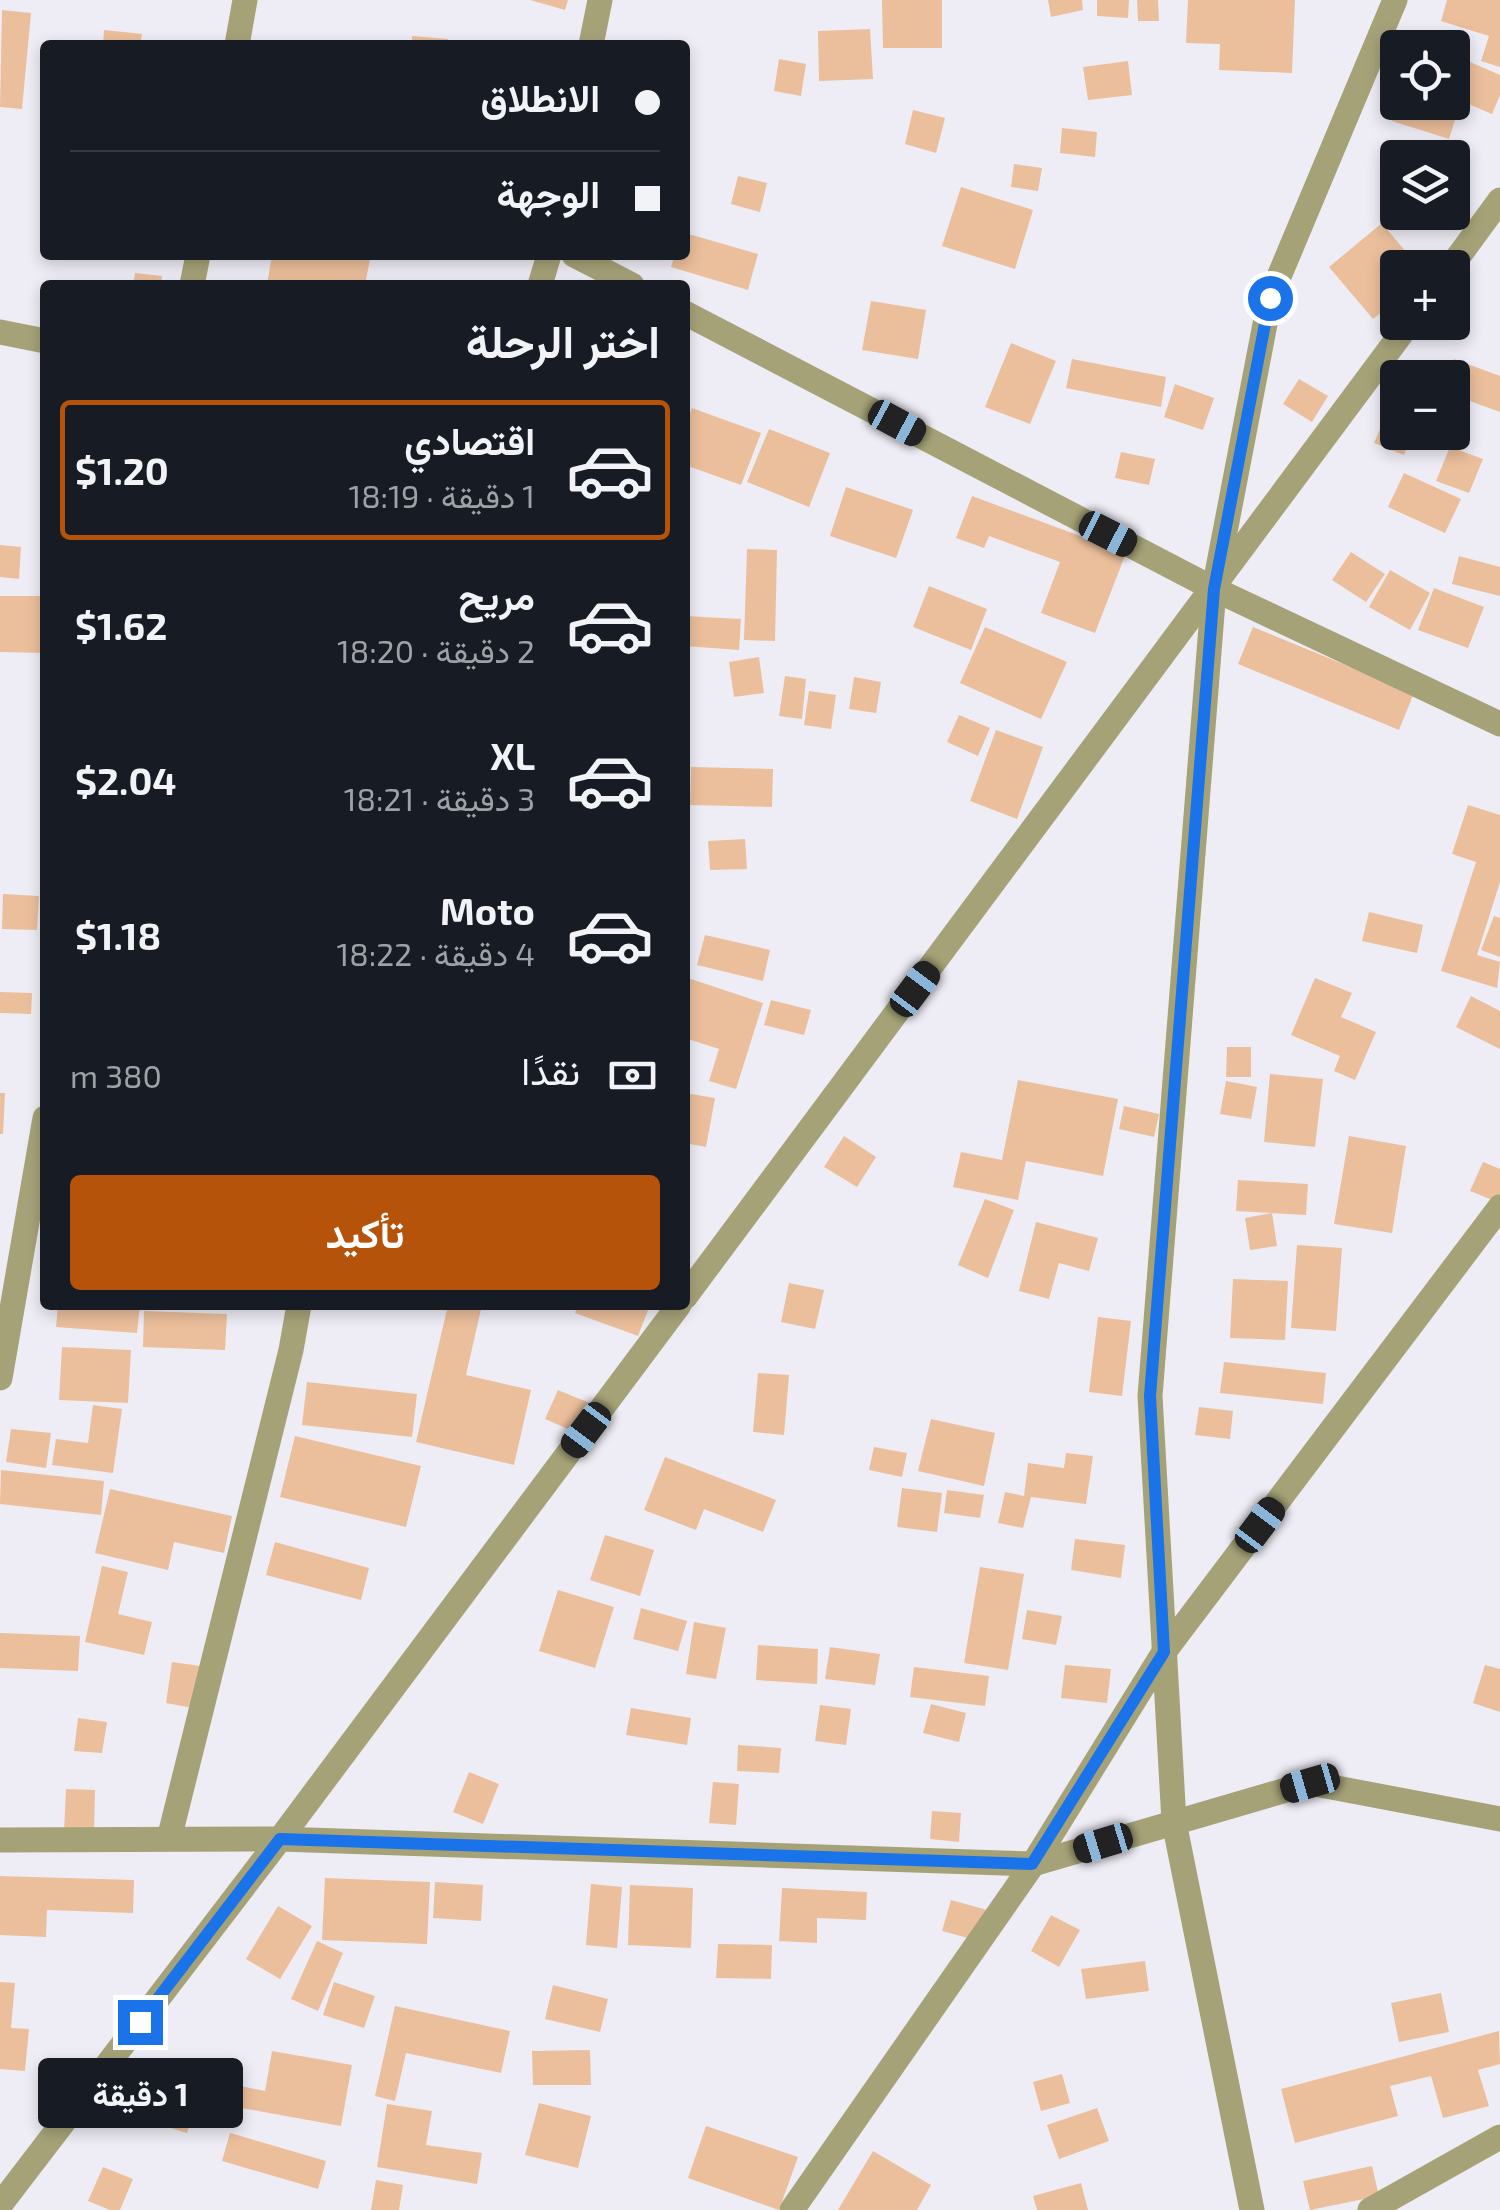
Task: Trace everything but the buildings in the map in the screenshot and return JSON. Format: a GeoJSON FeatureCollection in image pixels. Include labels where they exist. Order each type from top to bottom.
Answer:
{"type":"FeatureCollection","features":[{"type":"Feature","properties":{"kind":"street"},"geometry":{"type":"LineString","coordinates":[[238,40],[244,0]]}},
{"type":"Feature","properties":{"kind":"street"},"geometry":{"type":"LineString","coordinates":[[592,40],[600,0]]}},
{"type":"Feature","properties":{"kind":"street"},"geometry":{"type":"LineString","coordinates":[[1252,2210],[1174,1822],[1150,1396],[1214,589],[1270,298],[1395,0]]}},
{"type":"Feature","properties":{"kind":"street"},"geometry":{"type":"LineString","coordinates":[[1463,250],[1500,200]]}},
{"type":"Feature","properties":{"kind":"street"},"geometry":{"type":"LineString","coordinates":[[584,260],[622,280]]}},
{"type":"Feature","properties":{"kind":"street"},"geometry":{"type":"LineString","coordinates":[[690,316],[1214,589],[1500,724]]}},
{"type":"Feature","properties":{"kind":"street"},"geometry":{"type":"LineString","coordinates":[[0,332],[40,340]]}},
{"type":"Feature","properties":{"kind":"street"},"geometry":{"type":"LineString","coordinates":[[690,1290],[1397,340]]}},
{"type":"Feature","properties":{"kind":"street"},"geometry":{"type":"LineString","coordinates":[[0,1378],[40,1147]]}},
{"type":"Feature","properties":{"kind":"street"},"geometry":{"type":"LineString","coordinates":[[792,2210],[1032,1864],[1164,1652],[1500,1206]]}},
{"type":"Feature","properties":{"kind":"street"},"geometry":{"type":"LineString","coordinates":[[169,1840],[292,1350],[297,1310]]}},
{"type":"Feature","properties":{"kind":"street"},"geometry":{"type":"LineString","coordinates":[[0,2205],[280,1839],[675,1310]]}},
{"type":"Feature","properties":{"kind":"street"},"geometry":{"type":"LineString","coordinates":[[0,1840],[280,1839],[1032,1864],[1310,1783],[1500,1819]]}},
{"type":"Feature","properties":{"kind":"street"},"geometry":{"type":"LineString","coordinates":[[1370,2210],[1500,2138]]}},
{"type":"Feature","properties":{"kind":"route"},"geometry":{"type":"LineString","coordinates":[[140,2022],[280,1839],[1032,1864],[1164,1652],[1150,1396],[1214,589],[1270,298]]}}]}
